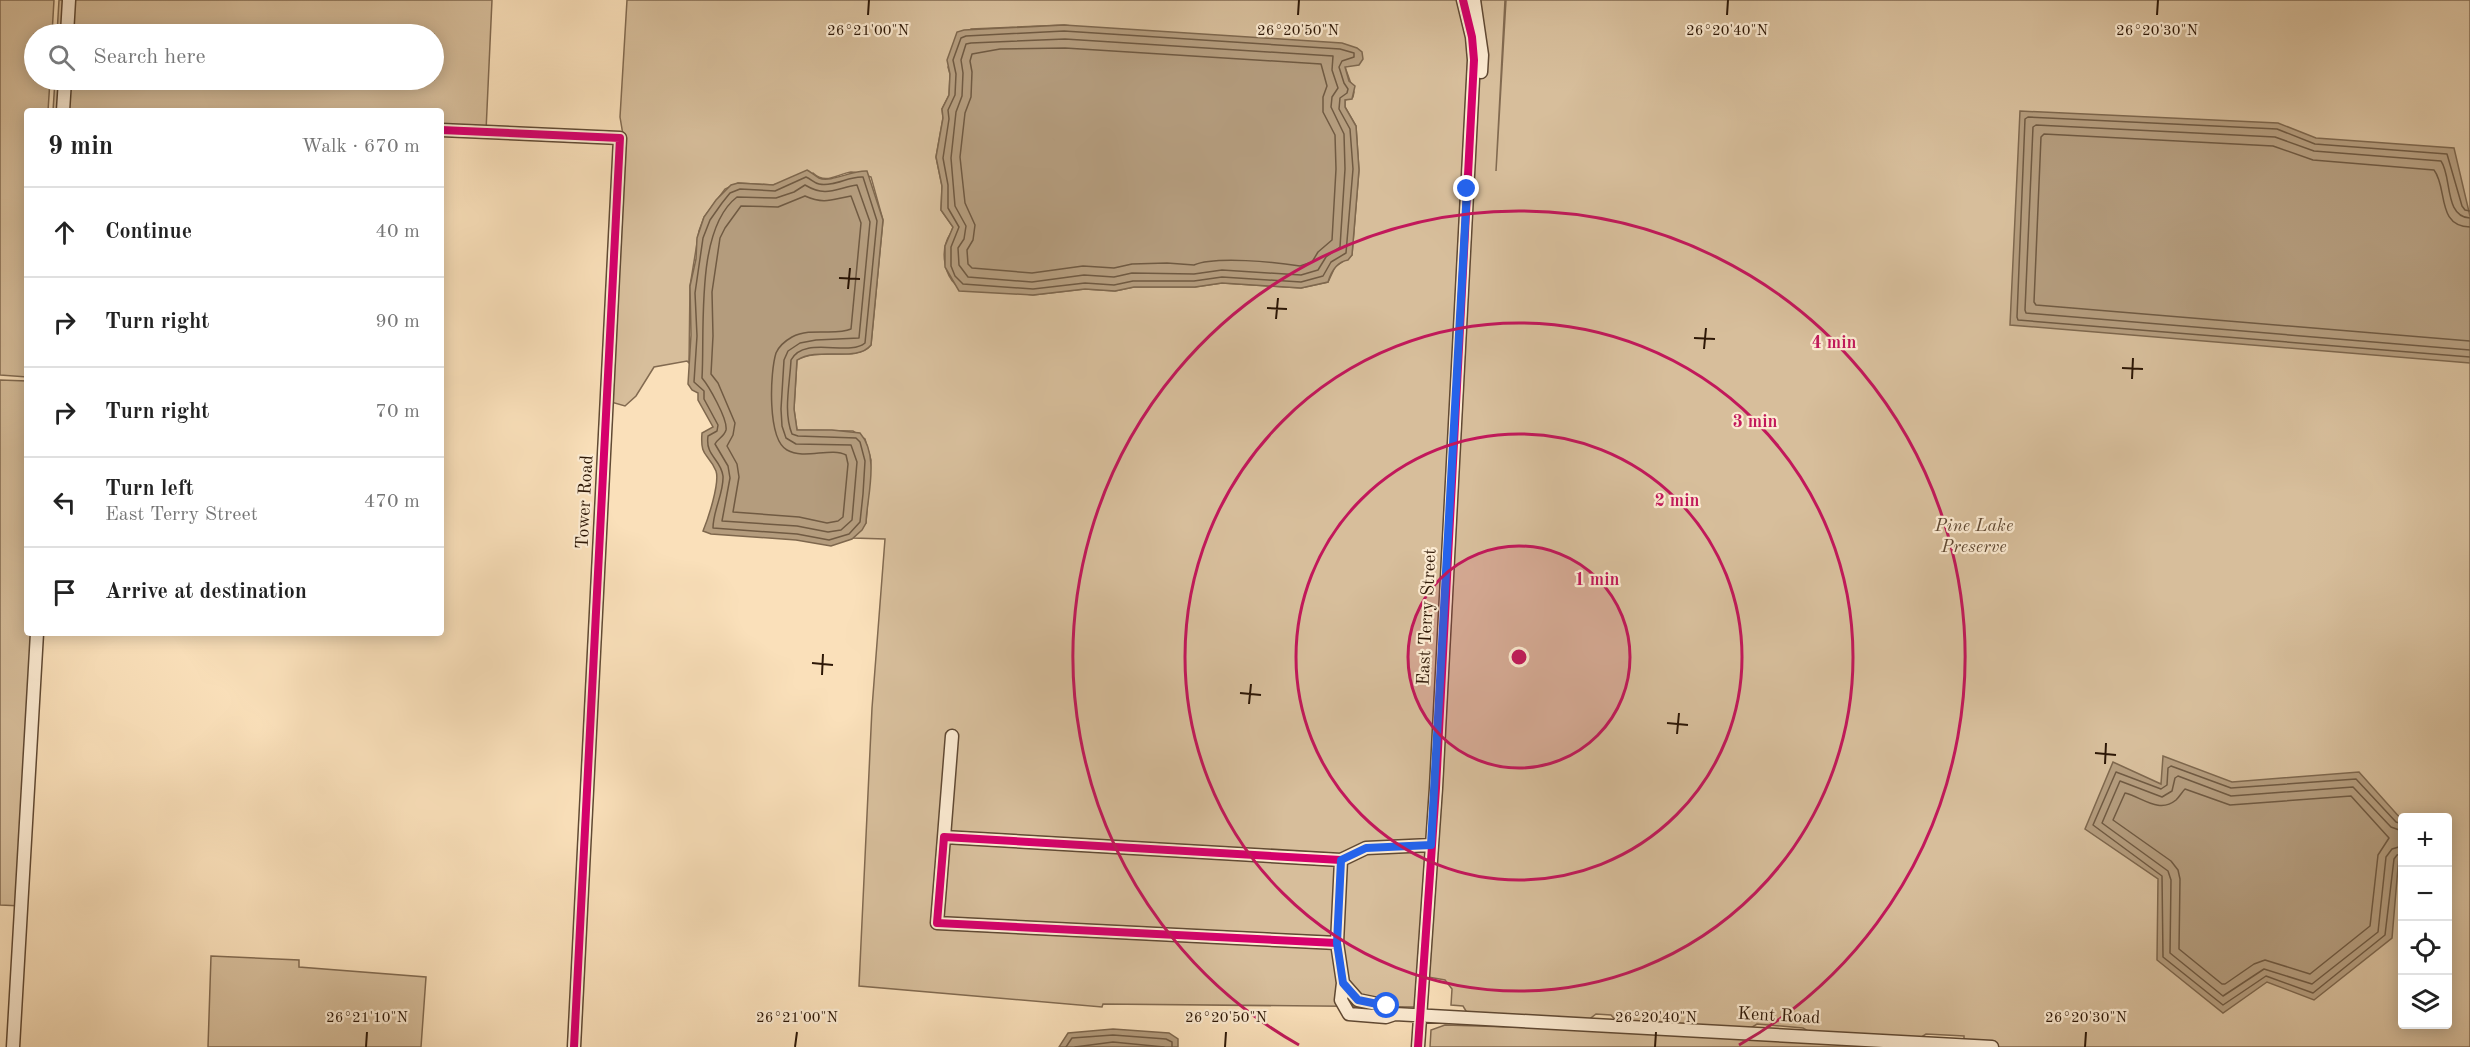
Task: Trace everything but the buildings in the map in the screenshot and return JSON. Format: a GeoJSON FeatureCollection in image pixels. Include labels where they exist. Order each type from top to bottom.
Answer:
{"type":"FeatureCollection","features":[{"type":"Feature","properties":{"kind":"street"},"geometry":{"type":"LineString","coordinates":[[68,24],[69,0]]}},
{"type":"Feature","properties":{"kind":"street","name":"East Terry Street"},"geometry":{"type":"LineString","coordinates":[[1418,1047],[1474,60],[1472,37],[1463,0]]}},
{"type":"Feature","properties":{"kind":"street","name":"East Terry Street"},"geometry":{"type":"LineString","coordinates":[[1467,189],[1480,97],[1482,55],[1474,0]]}},
{"type":"Feature","properties":{"kind":"street"},"geometry":{"type":"LineString","coordinates":[[63,108],[64,90]]}},
{"type":"Feature","properties":{"kind":"street","name":"Tower Road"},"geometry":{"type":"LineString","coordinates":[[444,130],[620,138],[574,1047]]}},
{"type":"Feature","properties":{"kind":"street"},"geometry":{"type":"LineString","coordinates":[[13,1047],[37,636]]}},
{"type":"Feature","properties":{"kind":"street"},"geometry":{"type":"LineString","coordinates":[[952,736],[937,923],[1337,943]]}},
{"type":"Feature","properties":{"kind":"street"},"geometry":{"type":"LineString","coordinates":[[944,837],[1341,860],[1366,848],[1431,845]]}},
{"type":"Feature","properties":{"kind":"street"},"geometry":{"type":"LineString","coordinates":[[1341,860],[1337,943],[1343,983],[1342,1003],[1349,1014],[1386,1017],[1395,1014],[1387,1006],[1358,1000],[1343,983]]}},
{"type":"Feature","properties":{"kind":"street"},"geometry":{"type":"LineString","coordinates":[[1342,1003],[1353,994]]}},
{"type":"Feature","properties":{"kind":"street","name":"Kent Road"},"geometry":{"type":"LineString","coordinates":[[1395,1014],[1992,1047]]}},
{"type":"Feature","properties":{"kind":"green space"},"geometry":{"type":"Polygon","coordinates":[[[0,0],[54,0],[53,24],[24,24],[24,90],[49,90],[48,108],[24,108],[24,377],[0,375],[0,0]]]}},
{"type":"Feature","properties":{"kind":"green space"},"geometry":{"type":"Polygon","coordinates":[[[59,0],[492,0],[486,131],[444,128],[444,108],[53,108],[54,90],[444,90],[444,24],[58,24],[59,0]]]}},
{"type":"Feature","properties":{"kind":"green space"},"geometry":{"type":"Polygon","coordinates":[[[627,0],[1471,0],[1430,787],[1415,1007],[1103,1004],[1102,1007],[859,986],[872,708],[885,539],[853,538],[866,523],[871,460],[865,439],[853,431],[797,430],[794,409],[797,360],[806,356],[856,353],[871,345],[883,220],[871,177],[856,172],[832,178],[822,178],[813,173],[773,185],[738,183],[725,189],[704,217],[699,231],[690,286],[689,363],[687,361],[654,367],[636,396],[625,406],[611,402],[623,135],[620,117],[627,0]],[[1064,25],[971,29],[948,67],[949,95],[942,109],[943,118],[936,157],[942,186],[941,210],[953,227],[944,252],[949,276],[956,285],[1033,295],[1085,289],[1115,291],[1134,287],[1195,287],[1222,283],[1301,288],[1328,282],[1335,267],[1352,255],[1359,170],[1356,126],[1345,107],[1345,100],[1353,97],[1354,92],[1345,67],[1352,64],[1064,25]]]}},
{"type":"Feature","properties":{"kind":"green space","name":"Pine Lake Preserve"},"geometry":{"type":"Polygon","coordinates":[[[1481,0],[1505,0],[1496,171],[1506,0],[2470,0],[2470,1047],[1976,1047],[1964,1046],[1964,1036],[1926,1034],[1912,1043],[1818,1037],[1803,1028],[1757,1024],[1746,1031],[1621,1026],[1611,1015],[1596,1014],[1587,1021],[1469,1016],[1463,1006],[1451,1005],[1452,989],[1445,980],[1428,977],[1441,788],[1481,0]]]}},
{"type":"Feature","properties":{"kind":"green space"},"geometry":{"type":"Polygon","coordinates":[[[0,380],[24,381],[24,636],[39,636],[22,906],[0,905],[0,380]]]}},
{"type":"Feature","properties":{"kind":"green space"},"geometry":{"type":"Polygon","coordinates":[[[211,956],[299,960],[299,967],[426,977],[421,1047],[208,1047],[211,956]]]}},
{"type":"Feature","properties":{"kind":"green space"},"geometry":{"type":"Polygon","coordinates":[[[1445,1025],[1608,1030],[1912,1047],[1430,1047],[1431,1030],[1445,1025]]]}},
{"type":"Feature","properties":{"kind":"water"},"geometry":{"type":"Polygon","coordinates":[[[1064,25],[1342,43],[1362,52],[1363,59],[1359,65],[1345,67],[1349,81],[1355,86],[1352,99],[1345,100],[1345,107],[1356,126],[1359,170],[1352,255],[1348,260],[1335,268],[1328,282],[1301,288],[1222,283],[1195,287],[1134,287],[1115,291],[1085,289],[1033,295],[959,291],[945,267],[945,246],[953,227],[941,210],[942,186],[936,157],[943,118],[942,109],[949,95],[950,74],[947,60],[957,32],[1064,25]]]}},
{"type":"Feature","properties":{"kind":"water"},"geometry":{"type":"Polygon","coordinates":[[[2020,111],[2278,123],[2316,138],[2454,148],[2470,216],[2470,363],[2010,325],[2020,111]]]}},
{"type":"Feature","properties":{"kind":"water"},"geometry":{"type":"Polygon","coordinates":[[[807,170],[824,179],[867,171],[883,220],[871,345],[856,353],[815,354],[797,360],[794,409],[797,430],[860,433],[870,453],[871,476],[866,523],[852,539],[831,546],[796,540],[711,534],[703,531],[713,501],[717,477],[713,465],[703,451],[702,433],[713,427],[698,400],[698,393],[688,384],[691,335],[690,286],[696,259],[697,238],[704,217],[731,185],[738,183],[773,185],[807,170]]]}},
{"type":"Feature","properties":{"kind":"water"},"geometry":{"type":"Polygon","coordinates":[[[2163,756],[2232,782],[2359,772],[2398,816],[2398,867],[2392,938],[2314,1000],[2267,982],[2223,1013],[2157,960],[2158,879],[2085,829],[2113,762],[2161,784],[2163,756]]]}},
{"type":"Feature","properties":{"kind":"water"},"geometry":{"type":"Polygon","coordinates":[[[1113,1029],[1169,1033],[1178,1039],[1178,1047],[1059,1047],[1068,1033],[1113,1029]]]}},
{"type":"Feature","properties":{"kind":"cycle path"},"geometry":{"type":"LineString","coordinates":[[1418,1047],[1436,788],[1474,60],[1472,37],[1463,0]]}},
{"type":"Feature","properties":{"kind":"cycle path"},"geometry":{"type":"LineString","coordinates":[[444,130],[620,138],[574,1047]]}},
{"type":"Feature","properties":{"kind":"cycle path"},"geometry":{"type":"LineString","coordinates":[[1337,943],[937,923],[944,837],[1341,860]]}},
{"type":"Feature","properties":{"kind":"route"},"geometry":{"type":"LineString","coordinates":[[1387,1006],[1358,1000],[1343,983],[1337,943],[1341,860],[1366,848],[1431,845],[1436,788],[1467,189]]}}]}
